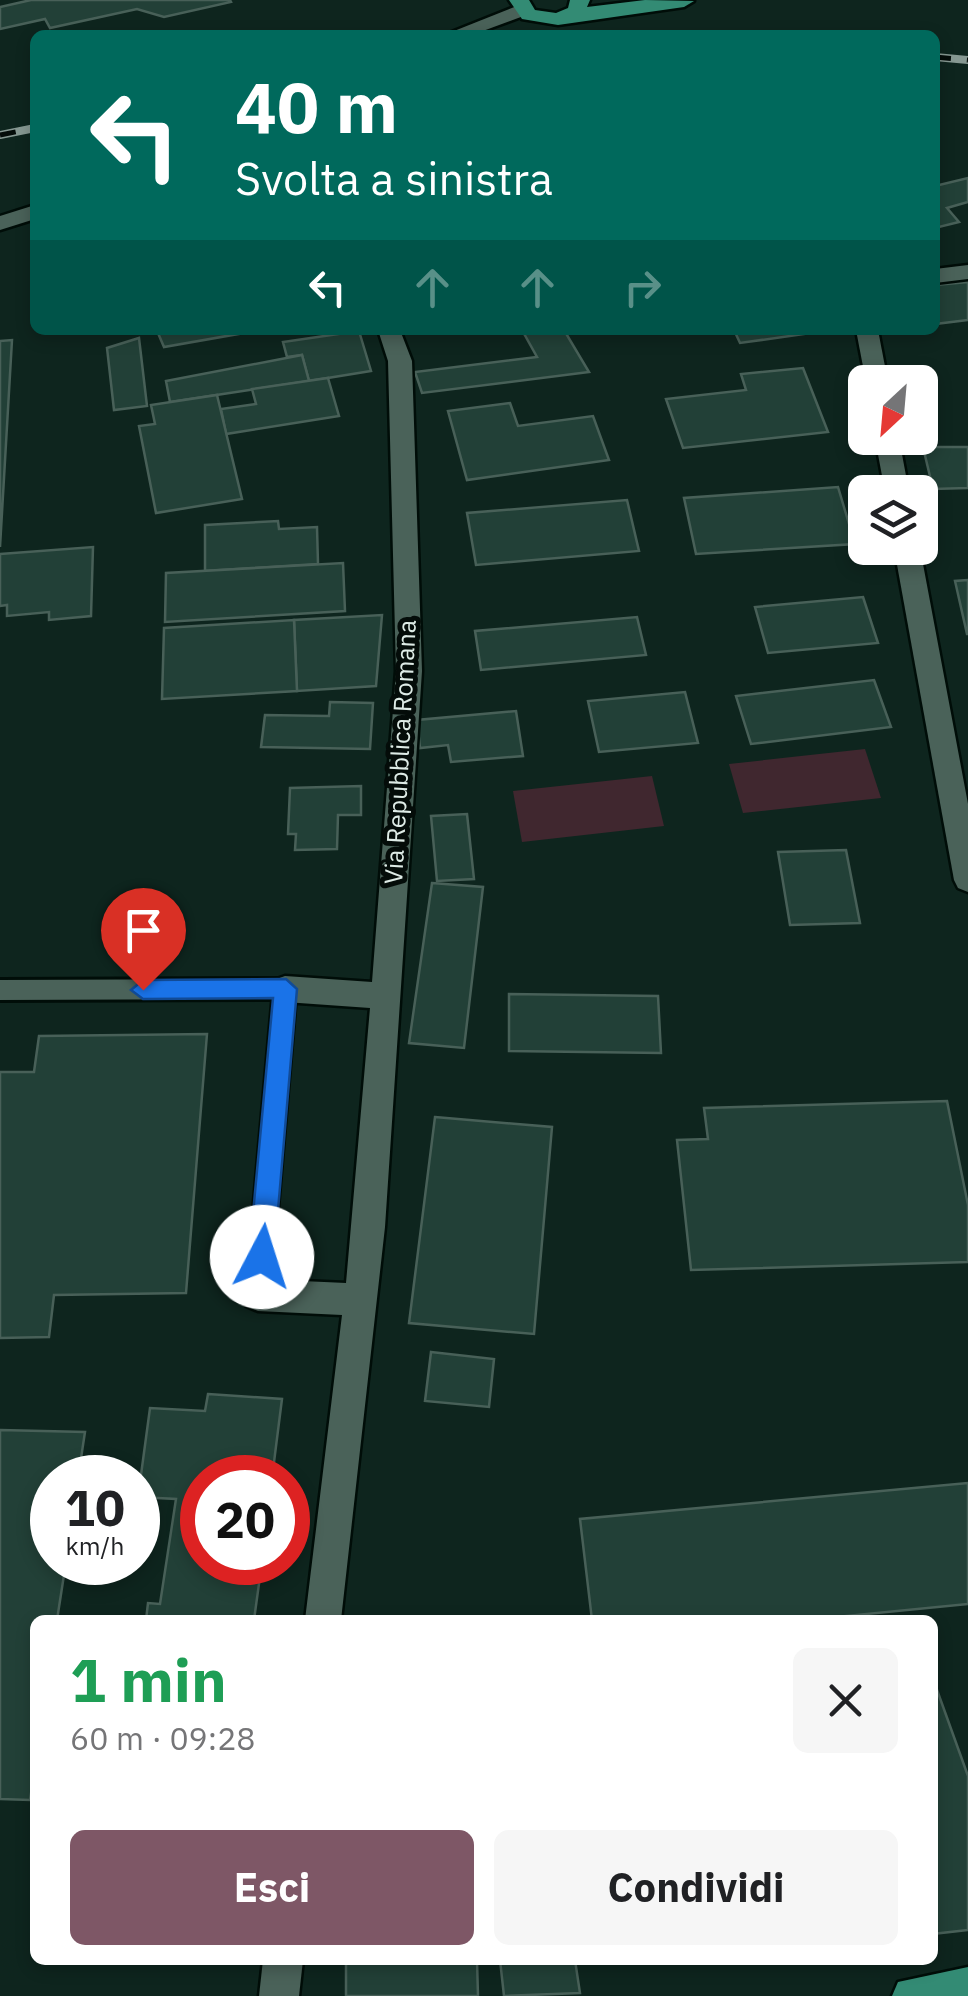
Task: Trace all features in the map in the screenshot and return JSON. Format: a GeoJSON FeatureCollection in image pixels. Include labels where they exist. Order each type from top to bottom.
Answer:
{"type":"FeatureCollection","features":[{"type":"Feature","properties":{"kind":"main road"},"geometry":{"type":"LineString","coordinates":[[521,5],[548,20],[577,5],[685,0]]}},
{"type":"Feature","properties":{"kind":"main road"},"geometry":{"type":"LineString","coordinates":[[912,1996],[968,1987]]}},
{"type":"Feature","properties":{"kind":"street"},"geometry":{"type":"LineString","coordinates":[[465,30],[521,5]]}},
{"type":"Feature","properties":{"kind":"street"},"geometry":{"type":"LineString","coordinates":[[0,223],[30,214]]}},
{"type":"Feature","properties":{"kind":"street"},"geometry":{"type":"LineString","coordinates":[[940,275],[968,272]]}},
{"type":"Feature","properties":{"kind":"street","name":"Via Repubblica Romana"},"geometry":{"type":"LineString","coordinates":[[325,1615],[362,1300],[409,671],[400,362],[391,335]]}},
{"type":"Feature","properties":{"kind":"street"},"geometry":{"type":"LineString","coordinates":[[868,335],[874,365]]}},
{"type":"Feature","properties":{"kind":"street"},"geometry":{"type":"LineString","coordinates":[[910,565],[968,880]]}},
{"type":"Feature","properties":{"kind":"street"},"geometry":{"type":"LineString","coordinates":[[286,989],[386,996]]}},
{"type":"Feature","properties":{"kind":"street"},"geometry":{"type":"LineString","coordinates":[[258,1296],[362,1300]]}},
{"type":"Feature","properties":{"kind":"street"},"geometry":{"type":"LineString","coordinates":[[279,1996],[282,1965]]}},
{"type":"Feature","properties":{"kind":"lane"},"geometry":{"type":"LineString","coordinates":[[0,990],[286,989],[258,1296]]}},
{"type":"Feature","properties":{"kind":"shaded area"},"geometry":{"type":"Polygon","coordinates":[[[865,749],[881,798],[743,813],[729,764],[865,749]]]}},
{"type":"Feature","properties":{"kind":"shaded area"},"geometry":{"type":"Polygon","coordinates":[[[652,776],[664,826],[522,842],[513,791],[652,776]]]}},
{"type":"Feature","properties":{"kind":"building"},"geometry":{"type":"Polygon","coordinates":[[[31,0],[231,2],[164,17],[137,9],[50,28],[45,19],[0,29],[0,7],[31,0]]]}},
{"type":"Feature","properties":{"kind":"building"},"geometry":{"type":"Polygon","coordinates":[[[968,178],[968,202],[947,208],[959,222],[940,227],[940,185],[968,178]]]}},
{"type":"Feature","properties":{"kind":"building"},"geometry":{"type":"Polygon","coordinates":[[[968,282],[968,320],[940,323],[940,285],[968,282]]]}},
{"type":"Feature","properties":{"kind":"building"},"geometry":{"type":"Polygon","coordinates":[[[159,335],[232,335],[164,347],[159,335]]]}},
{"type":"Feature","properties":{"kind":"building"},"geometry":{"type":"Polygon","coordinates":[[[360,335],[371,371],[309,381],[302,355],[287,357],[283,342],[360,335]]]}},
{"type":"Feature","properties":{"kind":"building"},"geometry":{"type":"Polygon","coordinates":[[[525,335],[567,335],[589,372],[422,393],[415,372],[537,357],[525,335]]]}},
{"type":"Feature","properties":{"kind":"building"},"geometry":{"type":"Polygon","coordinates":[[[736,335],[797,335],[740,343],[736,335]]]}},
{"type":"Feature","properties":{"kind":"building"},"geometry":{"type":"Polygon","coordinates":[[[139,338],[147,406],[114,410],[107,348],[139,338]]]}},
{"type":"Feature","properties":{"kind":"building"},"geometry":{"type":"Polygon","coordinates":[[[12,340],[0,547],[0,341],[12,340]]]}},
{"type":"Feature","properties":{"kind":"building"},"geometry":{"type":"Polygon","coordinates":[[[302,355],[309,381],[170,402],[166,381],[302,355]]]}},
{"type":"Feature","properties":{"kind":"building"},"geometry":{"type":"Polygon","coordinates":[[[803,368],[828,432],[683,448],[666,399],[746,390],[741,374],[803,368]]]}},
{"type":"Feature","properties":{"kind":"building"},"geometry":{"type":"Polygon","coordinates":[[[328,378],[339,416],[226,434],[221,409],[256,404],[252,389],[328,378]]]}},
{"type":"Feature","properties":{"kind":"building"},"geometry":{"type":"Polygon","coordinates":[[[217,395],[242,499],[156,513],[139,426],[155,424],[151,405],[217,395]]]}},
{"type":"Feature","properties":{"kind":"building"},"geometry":{"type":"Polygon","coordinates":[[[510,403],[518,426],[593,416],[609,460],[467,480],[448,411],[510,403]]]}},
{"type":"Feature","properties":{"kind":"building"},"geometry":{"type":"Polygon","coordinates":[[[938,447],[968,447],[968,488],[938,489],[938,475],[930,475],[925,455],[938,455],[938,447]]]}},
{"type":"Feature","properties":{"kind":"building"},"geometry":{"type":"Polygon","coordinates":[[[838,487],[848,521],[848,544],[696,554],[684,498],[838,487]]]}},
{"type":"Feature","properties":{"kind":"building"},"geometry":{"type":"Polygon","coordinates":[[[627,500],[639,551],[476,565],[467,513],[627,500]]]}},
{"type":"Feature","properties":{"kind":"building"},"geometry":{"type":"Polygon","coordinates":[[[278,521],[279,529],[317,527],[318,564],[205,571],[205,525],[278,521]]]}},
{"type":"Feature","properties":{"kind":"building"},"geometry":{"type":"Polygon","coordinates":[[[93,547],[91,616],[49,620],[49,612],[7,616],[7,605],[0,606],[0,554],[93,547]]]}},
{"type":"Feature","properties":{"kind":"building"},"geometry":{"type":"Polygon","coordinates":[[[343,563],[345,611],[165,622],[166,573],[343,563]]]}},
{"type":"Feature","properties":{"kind":"building"},"geometry":{"type":"Polygon","coordinates":[[[968,580],[968,634],[967,634],[955,581],[968,580]]]}},
{"type":"Feature","properties":{"kind":"building"},"geometry":{"type":"Polygon","coordinates":[[[863,597],[878,643],[768,653],[755,607],[863,597]]]}},
{"type":"Feature","properties":{"kind":"building"},"geometry":{"type":"Polygon","coordinates":[[[382,615],[376,686],[297,691],[294,620],[382,615]]]}},
{"type":"Feature","properties":{"kind":"building"},"geometry":{"type":"Polygon","coordinates":[[[637,617],[646,655],[481,670],[475,631],[637,617]]]}},
{"type":"Feature","properties":{"kind":"building"},"geometry":{"type":"Polygon","coordinates":[[[294,620],[297,691],[162,699],[164,628],[294,620]]]}},
{"type":"Feature","properties":{"kind":"building"},"geometry":{"type":"Polygon","coordinates":[[[874,680],[891,727],[751,744],[736,696],[874,680]]]}},
{"type":"Feature","properties":{"kind":"building"},"geometry":{"type":"Polygon","coordinates":[[[685,692],[698,743],[599,752],[588,701],[685,692]]]}},
{"type":"Feature","properties":{"kind":"building"},"geometry":{"type":"Polygon","coordinates":[[[330,702],[373,703],[370,749],[261,747],[265,715],[329,716],[330,702]]]}},
{"type":"Feature","properties":{"kind":"building"},"geometry":{"type":"Polygon","coordinates":[[[516,711],[523,756],[451,762],[448,745],[420,748],[417,720],[516,711]]]}},
{"type":"Feature","properties":{"kind":"building"},"geometry":{"type":"Polygon","coordinates":[[[361,786],[361,815],[338,815],[337,849],[295,850],[296,834],[288,834],[290,788],[361,786]]]}},
{"type":"Feature","properties":{"kind":"building"},"geometry":{"type":"Polygon","coordinates":[[[467,814],[474,879],[437,881],[431,816],[467,814]]]}},
{"type":"Feature","properties":{"kind":"building"},"geometry":{"type":"Polygon","coordinates":[[[846,850],[860,923],[790,925],[778,852],[846,850]]]}},
{"type":"Feature","properties":{"kind":"building"},"geometry":{"type":"Polygon","coordinates":[[[432,883],[483,887],[464,1048],[409,1043],[432,883]]]}},
{"type":"Feature","properties":{"kind":"building"},"geometry":{"type":"Polygon","coordinates":[[[509,994],[658,996],[661,1053],[509,1051],[509,994]]]}},
{"type":"Feature","properties":{"kind":"building"},"geometry":{"type":"Polygon","coordinates":[[[207,1034],[186,1293],[54,1295],[49,1337],[0,1338],[0,1072],[34,1072],[39,1036],[207,1034]]]}},
{"type":"Feature","properties":{"kind":"building"},"geometry":{"type":"Polygon","coordinates":[[[947,1101],[968,1205],[968,1262],[691,1270],[677,1140],[708,1139],[704,1108],[947,1101]]]}},
{"type":"Feature","properties":{"kind":"building"},"geometry":{"type":"Polygon","coordinates":[[[435,1117],[552,1127],[534,1334],[409,1323],[435,1117]]]}},
{"type":"Feature","properties":{"kind":"building"},"geometry":{"type":"Polygon","coordinates":[[[431,1352],[494,1359],[489,1407],[425,1401],[431,1352]]]}},
{"type":"Feature","properties":{"kind":"building"},"geometry":{"type":"Polygon","coordinates":[[[208,1394],[282,1399],[275,1455],[180,1455],[180,1585],[259,1585],[255,1615],[147,1615],[148,1603],[160,1604],[176,1499],[160,1498],[160,1455],[144,1455],[150,1408],[205,1411],[208,1394]]]}},
{"type":"Feature","properties":{"kind":"building"},"geometry":{"type":"Polygon","coordinates":[[[0,1430],[85,1432],[82,1455],[30,1455],[30,1585],[62,1585],[58,1615],[30,1615],[30,1800],[0,1799],[0,1430]]]}},
{"type":"Feature","properties":{"kind":"building"},"geometry":{"type":"Polygon","coordinates":[[[968,1483],[968,1604],[857,1615],[591,1615],[580,1519],[968,1483]]]}},
{"type":"Feature","properties":{"kind":"building"},"geometry":{"type":"Polygon","coordinates":[[[938,1693],[968,1776],[968,1930],[938,1933],[938,1693]]]}},
{"type":"Feature","properties":{"kind":"building"},"geometry":{"type":"Polygon","coordinates":[[[346,1965],[477,1965],[478,1996],[346,1996],[346,1965]]]}},
{"type":"Feature","properties":{"kind":"building"},"geometry":{"type":"Polygon","coordinates":[[[501,1965],[576,1965],[580,1993],[504,1996],[501,1965]]]}},
{"type":"Feature","properties":{"kind":"railway"},"geometry":{"type":"LineString","coordinates":[[940,57],[968,60]]}},
{"type":"Feature","properties":{"kind":"railway"},"geometry":{"type":"LineString","coordinates":[[0,135],[30,129]]}},
{"type":"Feature","properties":{"kind":"route"},"geometry":{"type":"LineString","coordinates":[[143,990],[286,989],[262,1257]]}}]}
